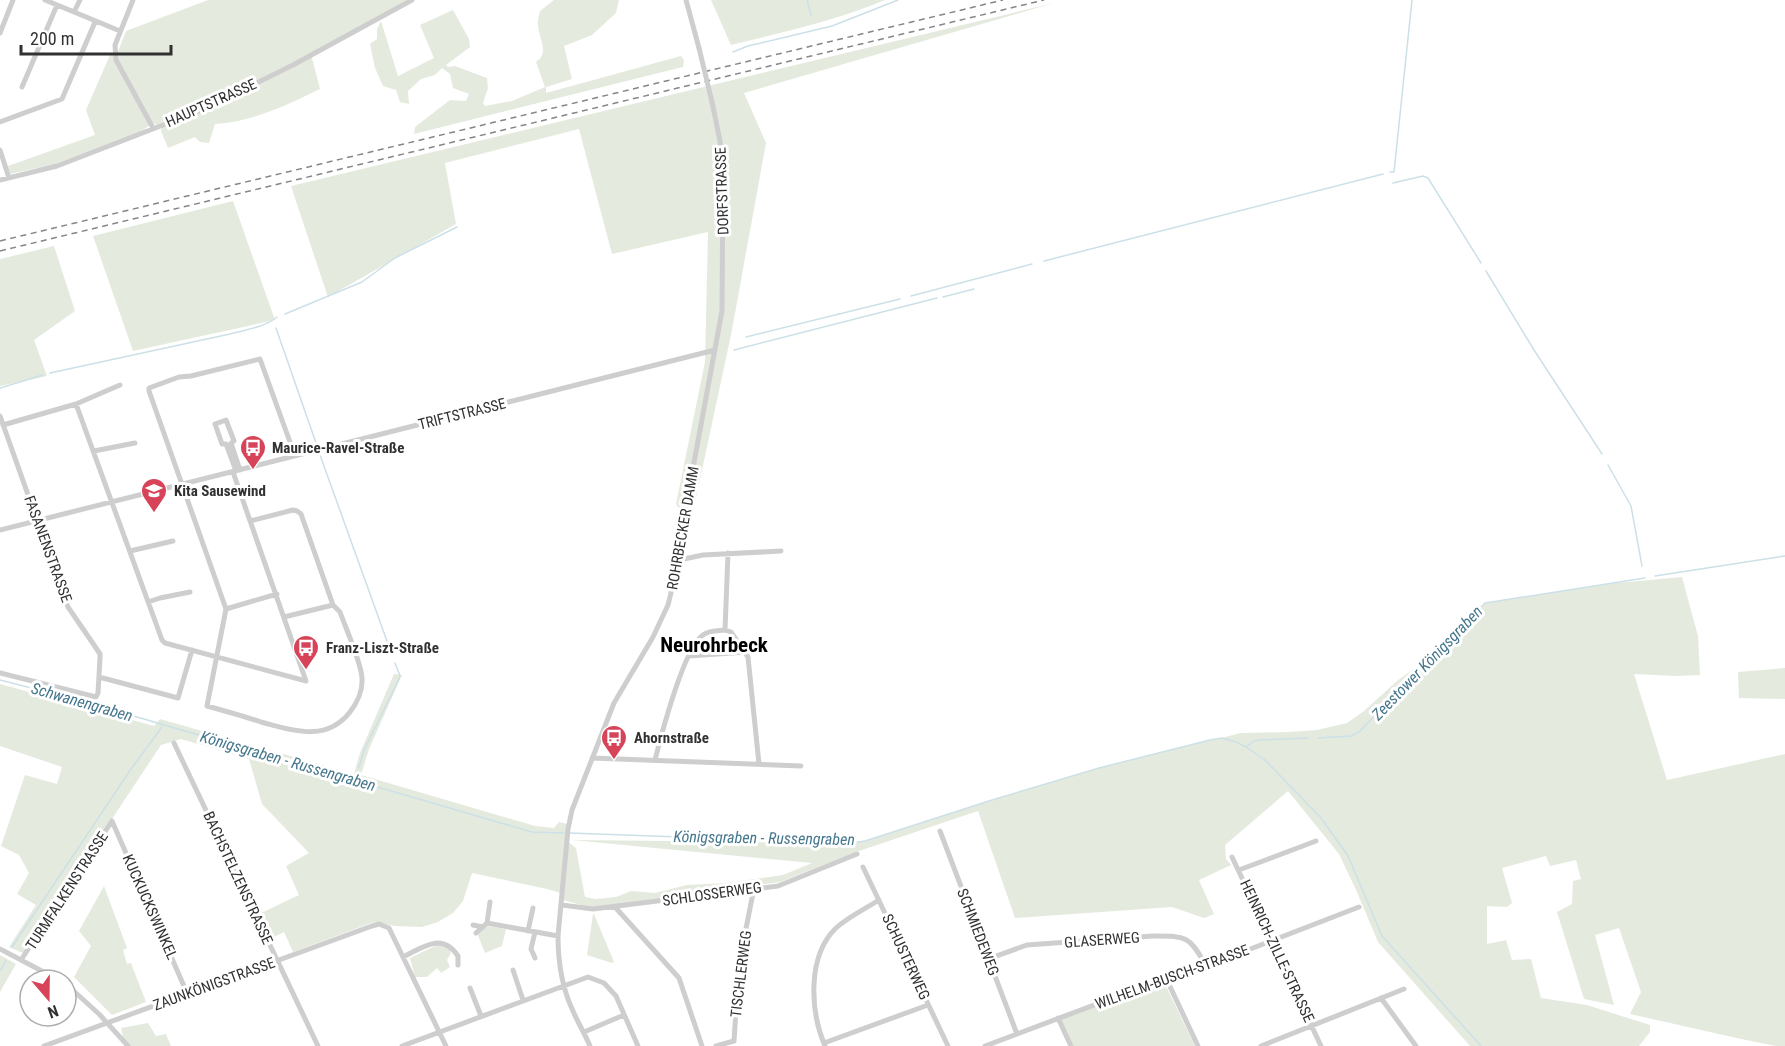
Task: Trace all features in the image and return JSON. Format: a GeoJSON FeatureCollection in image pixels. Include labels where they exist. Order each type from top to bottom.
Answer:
{"type":"FeatureCollection","features":[{"type":"Feature","properties":{"kind":"street"},"geometry":{"type":"LineString","coordinates":[[0,33],[13,0]]}},
{"type":"Feature","properties":{"kind":"street"},"geometry":{"type":"LineString","coordinates":[[45,0],[120,31]]}},
{"type":"Feature","properties":{"kind":"street"},"geometry":{"type":"LineString","coordinates":[[74,12],[80,0]]}},
{"type":"Feature","properties":{"kind":"street"},"geometry":{"type":"LineString","coordinates":[[133,0],[115,45],[116,60],[153,128]]}},
{"type":"Feature","properties":{"kind":"street","name":"HAUPTSTRASSE"},"geometry":{"type":"LineString","coordinates":[[0,180],[57,166],[202,110],[323,50],[412,0]]}},
{"type":"Feature","properties":{"kind":"street","name":"DORFSTRASSE"},"geometry":{"type":"LineString","coordinates":[[686,0],[712,102],[720,141],[724,182],[722,311],[716,350]]}},
{"type":"Feature","properties":{"kind":"street"},"geometry":{"type":"LineString","coordinates":[[22,87],[57,5]]}},
{"type":"Feature","properties":{"kind":"street"},"geometry":{"type":"LineString","coordinates":[[0,122],[62,99],[95,22]]}},
{"type":"Feature","properties":{"kind":"street"},"geometry":{"type":"LineString","coordinates":[[0,150],[9,178]]}},
{"type":"Feature","properties":{"kind":"street","name":"TRIFTSTRASSE"},"geometry":{"type":"LineString","coordinates":[[0,530],[716,350]]}},
{"type":"Feature","properties":{"kind":"street","name":"ROHRBECKER DAMM"},"geometry":{"type":"LineString","coordinates":[[590,1046],[573,1012],[564,985],[558,952],[568,829],[572,810],[614,704],[653,637],[668,605],[679,560],[681,533],[716,350]]}},
{"type":"Feature","properties":{"kind":"street"},"geometry":{"type":"LineString","coordinates":[[250,521],[293,510],[301,514],[333,605],[340,612],[362,678],[359,698],[345,718],[328,729],[306,733],[294,731],[207,706],[226,609],[148,392],[149,388],[179,377],[260,359],[295,456]]}},
{"type":"Feature","properties":{"kind":"street"},"geometry":{"type":"LineString","coordinates":[[3,424],[76,404],[120,385]]}},
{"type":"Feature","properties":{"kind":"street"},"geometry":{"type":"LineString","coordinates":[[76,404],[163,642],[306,681],[250,521],[228,443]]}},
{"type":"Feature","properties":{"kind":"street","name":"FASANENSTRASSE"},"geometry":{"type":"LineString","coordinates":[[0,416],[68,607],[100,654],[99,677]]}},
{"type":"Feature","properties":{"kind":"street"},"geometry":{"type":"LineString","coordinates":[[94,451],[135,442]]}},
{"type":"Feature","properties":{"kind":"street"},"geometry":{"type":"LineString","coordinates":[[0,445],[9,443]]}},
{"type":"Feature","properties":{"kind":"street"},"geometry":{"type":"LineString","coordinates":[[130,551],[172,541]]}},
{"type":"Feature","properties":{"kind":"street"},"geometry":{"type":"LineString","coordinates":[[679,560],[728,553],[781,551]]}},
{"type":"Feature","properties":{"kind":"street"},"geometry":{"type":"LineString","coordinates":[[725,630],[728,553]]}},
{"type":"Feature","properties":{"kind":"street"},"geometry":{"type":"LineString","coordinates":[[148,602],[190,592]]}},
{"type":"Feature","properties":{"kind":"street"},"geometry":{"type":"LineString","coordinates":[[226,609],[277,594]]}},
{"type":"Feature","properties":{"kind":"street"},"geometry":{"type":"LineString","coordinates":[[284,617],[333,605]]}},
{"type":"Feature","properties":{"kind":"street"},"geometry":{"type":"LineString","coordinates":[[655,760],[670,703],[689,656],[703,634],[725,630],[731,632],[748,657],[759,764]]}},
{"type":"Feature","properties":{"kind":"street"},"geometry":{"type":"LineString","coordinates":[[0,673],[90,697],[96,697],[98,693],[99,677],[178,698],[192,650]]}},
{"type":"Feature","properties":{"kind":"street"},"geometry":{"type":"LineString","coordinates":[[689,656],[746,652]]}},
{"type":"Feature","properties":{"kind":"street","name":"BACHSTELZENSTRASSE"},"geometry":{"type":"LineString","coordinates":[[174,743],[318,1046]]}},
{"type":"Feature","properties":{"kind":"street"},"geometry":{"type":"LineString","coordinates":[[592,758],[801,766]]}},
{"type":"Feature","properties":{"kind":"street","name":"TURMFALKENSTRASSE"},"geometry":{"type":"LineString","coordinates":[[21,960],[112,821]]}},
{"type":"Feature","properties":{"kind":"street","name":"KUCKUCKSWINKEL"},"geometry":{"type":"LineString","coordinates":[[112,821],[187,993]]}},
{"type":"Feature","properties":{"kind":"street","name":"SCHMIEDEWEG"},"geometry":{"type":"LineString","coordinates":[[940,831],[1017,1034]]}},
{"type":"Feature","properties":{"kind":"street"},"geometry":{"type":"LineString","coordinates":[[1239,870],[1316,841]]}},
{"type":"Feature","properties":{"kind":"street","name":"SCHLOSSERWEG"},"geometry":{"type":"LineString","coordinates":[[562,903],[593,909],[778,886],[857,854]]}},
{"type":"Feature","properties":{"kind":"street","name":"HEINRICH-ZILLE-STRASSE"},"geometry":{"type":"LineString","coordinates":[[1232,857],[1321,1046]]}},
{"type":"Feature","properties":{"kind":"street","name":"SCHUSTERWEG"},"geometry":{"type":"LineString","coordinates":[[863,867],[948,1046]]}},
{"type":"Feature","properties":{"kind":"street","name":"TISCHLERWEG"},"geometry":{"type":"LineString","coordinates":[[716,1046],[734,1041],[739,964],[754,888]]}},
{"type":"Feature","properties":{"kind":"street"},"geometry":{"type":"LineString","coordinates":[[879,900],[836,928],[825,943],[815,967],[813,984],[824,1044],[928,1005]]}},
{"type":"Feature","properties":{"kind":"street"},"geometry":{"type":"LineString","coordinates":[[476,933],[485,925],[490,902]]}},
{"type":"Feature","properties":{"kind":"street"},"geometry":{"type":"LineString","coordinates":[[615,907],[679,978],[702,1046]]}},
{"type":"Feature","properties":{"kind":"street","name":"WILHELM-BUSCH-STRASSE"},"geometry":{"type":"LineString","coordinates":[[985,1046],[1359,907]]}},
{"type":"Feature","properties":{"kind":"street"},"geometry":{"type":"LineString","coordinates":[[533,908],[531,949],[535,958]]}},
{"type":"Feature","properties":{"kind":"street","name":"ZAUNKÖNIGSTRASSE"},"geometry":{"type":"LineString","coordinates":[[44,1046],[379,924],[389,928],[402,957]]}},
{"type":"Feature","properties":{"kind":"street"},"geometry":{"type":"LineString","coordinates":[[473,925],[558,936]]}},
{"type":"Feature","properties":{"kind":"street","name":"GLASERWEG"},"geometry":{"type":"LineString","coordinates":[[988,959],[1027,945],[1173,936],[1186,938],[1193,944],[1205,964]]}},
{"type":"Feature","properties":{"kind":"street"},"geometry":{"type":"LineString","coordinates":[[446,1046],[402,957],[431,943],[444,943],[450,945],[458,956],[458,965]]}},
{"type":"Feature","properties":{"kind":"street"},"geometry":{"type":"LineString","coordinates":[[2,950],[36,968]]}},
{"type":"Feature","properties":{"kind":"street"},"geometry":{"type":"LineString","coordinates":[[513,970],[523,1000]]}},
{"type":"Feature","properties":{"kind":"street"},"geometry":{"type":"LineString","coordinates":[[402,1046],[588,977],[604,983],[616,996],[638,1046]]}},
{"type":"Feature","properties":{"kind":"street"},"geometry":{"type":"LineString","coordinates":[[1166,978],[1198,1046]]}},
{"type":"Feature","properties":{"kind":"street"},"geometry":{"type":"LineString","coordinates":[[470,988],[481,1016]]}},
{"type":"Feature","properties":{"kind":"street"},"geometry":{"type":"LineString","coordinates":[[1261,1046],[1404,989]]}},
{"type":"Feature","properties":{"kind":"street"},"geometry":{"type":"LineString","coordinates":[[78,995],[128,1046]]}},
{"type":"Feature","properties":{"kind":"street"},"geometry":{"type":"LineString","coordinates":[[1381,998],[1416,1046]]}},
{"type":"Feature","properties":{"kind":"street"},"geometry":{"type":"LineString","coordinates":[[584,1032],[624,1015]]}},
{"type":"Feature","properties":{"kind":"street"},"geometry":{"type":"LineString","coordinates":[[1058,1018],[1071,1046]]}},
{"type":"Feature","properties":{"kind":"shaded area"},"geometry":{"type":"Polygon","coordinates":[[[208,0],[407,0],[311,54],[320,89],[282,107],[256,116],[215,124],[209,143],[200,142],[195,137],[168,148],[161,131],[163,123],[157,125],[153,123],[140,132],[55,164],[10,174],[8,166],[95,135],[86,110],[110,55],[117,54],[126,31],[208,0]]]}},
{"type":"Feature","properties":{"kind":"shaded area"},"geometry":{"type":"Polygon","coordinates":[[[554,0],[619,0],[616,13],[592,35],[564,46],[572,79],[546,87],[546,93],[681,56],[684,60],[683,67],[414,134],[415,127],[450,100],[466,101],[469,94],[453,88],[450,74],[442,68],[435,75],[421,79],[408,91],[409,104],[400,102],[396,90],[383,86],[375,68],[370,44],[377,39],[377,29],[381,21],[398,76],[434,58],[420,25],[453,10],[469,39],[470,47],[446,65],[487,78],[488,88],[483,103],[485,106],[512,101],[545,87],[536,62],[543,50],[538,20],[540,11],[554,0]]]}},
{"type":"Feature","properties":{"kind":"shaded area"},"geometry":{"type":"Polygon","coordinates":[[[711,0],[885,0],[828,20],[731,45],[711,0]]]}},
{"type":"Feature","properties":{"kind":"shaded area"},"geometry":{"type":"Polygon","coordinates":[[[1054,3],[744,93],[766,143],[731,335],[690,526],[676,504],[705,362],[708,232],[612,254],[579,129],[445,163],[456,224],[328,297],[291,186],[1054,3]]]}},
{"type":"Feature","properties":{"kind":"shaded area"},"geometry":{"type":"Polygon","coordinates":[[[233,201],[275,320],[133,351],[93,236],[233,201]]]}},
{"type":"Feature","properties":{"kind":"shaded area"},"geometry":{"type":"Polygon","coordinates":[[[54,246],[75,311],[34,340],[47,376],[0,386],[0,259],[54,246]]]}},
{"type":"Feature","properties":{"kind":"shaded area"},"geometry":{"type":"Polygon","coordinates":[[[1682,577],[1698,636],[1700,675],[1634,674],[1667,780],[1785,754],[1785,1046],[1741,1039],[1630,1014],[1641,992],[1619,928],[1595,935],[1614,1005],[1584,999],[1557,912],[1572,904],[1573,881],[1581,879],[1576,860],[1550,866],[1546,856],[1502,868],[1512,903],[1507,907],[1487,906],[1487,944],[1506,940],[1512,960],[1531,959],[1541,998],[1587,1005],[1650,1025],[1650,1032],[1639,1046],[1470,1046],[1378,942],[1339,854],[1288,791],[1225,845],[1226,859],[1231,865],[1199,880],[1214,914],[1204,918],[1172,907],[1015,918],[978,811],[856,852],[780,882],[592,908],[563,900],[561,893],[472,873],[463,901],[453,913],[438,922],[422,927],[395,926],[374,922],[293,952],[284,932],[272,938],[259,914],[299,895],[286,866],[309,853],[262,804],[249,759],[181,739],[161,745],[23,953],[9,947],[36,905],[17,894],[29,873],[19,855],[1,846],[25,775],[57,784],[62,767],[0,746],[0,684],[154,726],[160,719],[354,774],[360,753],[394,674],[402,675],[369,749],[361,775],[535,826],[554,828],[559,822],[567,824],[566,840],[576,848],[585,897],[596,899],[616,897],[631,891],[655,893],[687,885],[726,883],[783,875],[812,863],[572,840],[851,843],[865,841],[1099,768],[1193,744],[1240,733],[1317,730],[1347,723],[1397,681],[1447,644],[1485,603],[1607,584],[1682,577]]]}},
{"type":"Feature","properties":{"kind":"shaded area"},"geometry":{"type":"Polygon","coordinates":[[[1785,668],[1785,699],[1739,698],[1738,672],[1785,668]]]}},
{"type":"Feature","properties":{"kind":"shaded area"},"geometry":{"type":"Polygon","coordinates":[[[104,886],[127,948],[123,950],[127,964],[131,963],[146,1002],[112,1015],[78,981],[78,970],[91,946],[79,931],[104,886]]]}},
{"type":"Feature","properties":{"kind":"shaded area"},"geometry":{"type":"Polygon","coordinates":[[[593,914],[614,962],[612,963],[587,955],[593,914]]]}},
{"type":"Feature","properties":{"kind":"shaded area"},"geometry":{"type":"Polygon","coordinates":[[[487,926],[506,929],[502,946],[485,953],[477,933],[487,926]]]}},
{"type":"Feature","properties":{"kind":"shaded area"},"geometry":{"type":"Polygon","coordinates":[[[437,945],[449,946],[451,953],[447,960],[450,967],[441,973],[437,968],[427,977],[415,977],[410,958],[437,945]]]}},
{"type":"Feature","properties":{"kind":"shaded area"},"geometry":{"type":"Polygon","coordinates":[[[0,955],[16,964],[0,992],[0,955]]]}},
{"type":"Feature","properties":{"kind":"shaded area"},"geometry":{"type":"Polygon","coordinates":[[[1163,980],[1195,1046],[1073,1046],[1060,1018],[1163,980]]]}},
{"type":"Feature","properties":{"kind":"shaded area"},"geometry":{"type":"Polygon","coordinates":[[[148,1023],[156,1036],[166,1034],[171,1046],[125,1046],[121,1028],[148,1023]]]}},
{"type":"Feature","properties":{"kind":"waterway"},"geometry":{"type":"LineString","coordinates":[[807,0],[811,15]]}},
{"type":"Feature","properties":{"kind":"waterway"},"geometry":{"type":"LineString","coordinates":[[733,52],[748,46],[832,26],[898,0]]}},
{"type":"Feature","properties":{"kind":"waterway"},"geometry":{"type":"LineString","coordinates":[[1390,172],[1394,172],[1412,0]]}},
{"type":"Feature","properties":{"kind":"waterway"},"geometry":{"type":"LineString","coordinates":[[1044,261],[1383,174]]}},
{"type":"Feature","properties":{"kind":"waterway"},"geometry":{"type":"LineString","coordinates":[[1393,183],[1423,176],[1428,178],[1481,263]]}},
{"type":"Feature","properties":{"kind":"waterway"},"geometry":{"type":"LineString","coordinates":[[285,314],[362,282],[395,258],[457,227]]}},
{"type":"Feature","properties":{"kind":"waterway"},"geometry":{"type":"LineString","coordinates":[[911,296],[1032,264]]}},
{"type":"Feature","properties":{"kind":"waterway"},"geometry":{"type":"LineString","coordinates":[[1486,271],[1602,454]]}},
{"type":"Feature","properties":{"kind":"waterway"},"geometry":{"type":"LineString","coordinates":[[943,297],[974,289]]}},
{"type":"Feature","properties":{"kind":"waterway"},"geometry":{"type":"LineString","coordinates":[[734,350],[937,298]]}},
{"type":"Feature","properties":{"kind":"waterway"},"geometry":{"type":"LineString","coordinates":[[746,337],[900,299]]}},
{"type":"Feature","properties":{"kind":"waterway"},"geometry":{"type":"LineString","coordinates":[[50,373],[242,331],[261,326],[277,317]]}},
{"type":"Feature","properties":{"kind":"waterway"},"geometry":{"type":"LineString","coordinates":[[276,328],[316,443]]}},
{"type":"Feature","properties":{"kind":"waterway"},"geometry":{"type":"LineString","coordinates":[[0,388],[43,375]]}},
{"type":"Feature","properties":{"kind":"waterway"},"geometry":{"type":"LineString","coordinates":[[320,455],[392,655]]}},
{"type":"Feature","properties":{"kind":"waterway"},"geometry":{"type":"LineString","coordinates":[[1608,465],[1631,506],[1642,566]]}},
{"type":"Feature","properties":{"kind":"waterway","name":"Zeestower Königsgraben"},"geometry":{"type":"LineString","coordinates":[[1655,576],[1785,556]]}},
{"type":"Feature","properties":{"kind":"waterway","name":"Zeestower Königsgraben"},"geometry":{"type":"LineString","coordinates":[[1318,738],[1351,736],[1359,732],[1485,603],[1645,578]]}},
{"type":"Feature","properties":{"kind":"waterway"},"geometry":{"type":"LineString","coordinates":[[359,767],[365,748],[399,679],[395,663]]}},
{"type":"Feature","properties":{"kind":"waterway","name":"Königsgraben - Russengraben"},"geometry":{"type":"LineString","coordinates":[[0,680],[82,701],[532,832],[564,833]]}},
{"type":"Feature","properties":{"kind":"waterway","name":"Königsgraben - Russengraben"},"geometry":{"type":"LineString","coordinates":[[12,947],[131,769],[162,727]]}},
{"type":"Feature","properties":{"kind":"waterway","name":"Königsgraben - Russengraben"},"geometry":{"type":"LineString","coordinates":[[569,833],[851,843],[865,841],[1099,768],[1222,738],[1246,747],[1265,760],[1321,818],[1348,856],[1382,936],[1481,1046]]}},
{"type":"Feature","properties":{"kind":"waterway","name":"Zeestower Königsgraben"},"geometry":{"type":"LineString","coordinates":[[1247,746],[1260,740],[1308,738]]}},
{"type":"Feature","properties":{"kind":"waterway","name":"Königsgraben - Russengraben"},"geometry":{"type":"LineString","coordinates":[[0,971],[6,961]]}},
{"type":"Feature","properties":{"kind":"railway"},"geometry":{"type":"LineString","coordinates":[[0,241],[1003,0]]}},
{"type":"Feature","properties":{"kind":"railway"},"geometry":{"type":"LineString","coordinates":[[0,251],[1044,0]]}},
{"type":"Feature","properties":{"kind":"place","name":"Maurice-Ravel-Straße"},"geometry":{"type":"Point","coordinates":[253,471]}},
{"type":"Feature","properties":{"kind":"place","name":"Kita Sausewind"},"geometry":{"type":"Point","coordinates":[154,514]}},
{"type":"Feature","properties":{"kind":"place","name":"Franz-Liszt-Straße"},"geometry":{"type":"Point","coordinates":[306,671]}},
{"type":"Feature","properties":{"kind":"place","name":"Ahornstraße"},"geometry":{"type":"Point","coordinates":[614,761]}},
{"type":"Feature","properties":{"kind":"district","name":"Neurohrbeck"},"geometry":{"type":"Point","coordinates":[714,645]}},
{"type":"Feature","properties":{"kind":"water label","name":"Schwanengraben"},"geometry":{"type":"Point","coordinates":[82,702]}}]}
